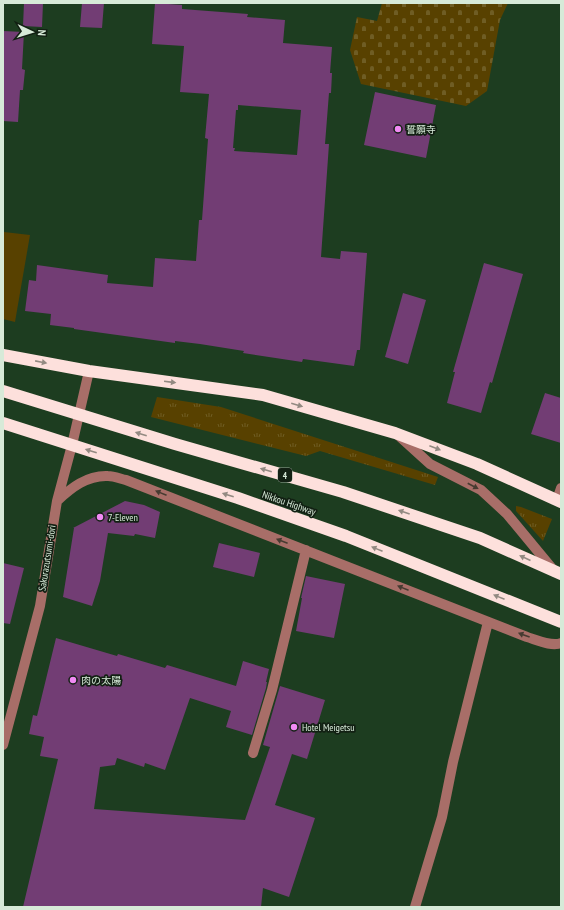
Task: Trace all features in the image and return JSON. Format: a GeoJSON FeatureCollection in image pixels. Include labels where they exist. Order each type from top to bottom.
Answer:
{"type":"FeatureCollection","features":[{"type":"Feature","properties":{"kind":"highway"},"geometry":{"type":"LineString","coordinates":[[3,355],[90,371],[263,395],[395,433],[477,464],[559,501]]}},
{"type":"Feature","properties":{"kind":"highway","name":"4"},"geometry":{"type":"LineString","coordinates":[[3,391],[175,444],[343,492],[480,538],[561,574]]}},
{"type":"Feature","properties":{"kind":"highway","name":"Nikkou Highway"},"geometry":{"type":"LineString","coordinates":[[3,424],[238,498],[339,534],[561,622]]}},
{"type":"Feature","properties":{"kind":"street","name":"Sakurazutsumi-dori"},"geometry":{"type":"LineString","coordinates":[[3,745],[40,606],[57,501],[90,371]]}},
{"type":"Feature","properties":{"kind":"street"},"geometry":{"type":"LineString","coordinates":[[395,433],[430,464],[486,494],[507,514],[561,580]]}},
{"type":"Feature","properties":{"kind":"street"},"geometry":{"type":"LineString","coordinates":[[57,501],[70,489],[80,483],[94,478],[109,476],[134,482],[488,622],[550,644],[561,643]]}},
{"type":"Feature","properties":{"kind":"street"},"geometry":{"type":"LineString","coordinates":[[559,501],[561,488]]}},
{"type":"Feature","properties":{"kind":"street"},"geometry":{"type":"LineString","coordinates":[[253,753],[272,690],[306,550]]}},
{"type":"Feature","properties":{"kind":"street"},"geometry":{"type":"LineString","coordinates":[[415,907],[442,817],[453,762],[488,622]]}},
{"type":"Feature","properties":{"kind":"green space"},"geometry":{"type":"Polygon","coordinates":[[[382,3],[508,3],[500,20],[487,91],[466,106],[361,84],[350,50],[357,17],[377,21],[382,3]]]}},
{"type":"Feature","properties":{"kind":"green space"},"geometry":{"type":"Polygon","coordinates":[[[4,232],[30,235],[15,322],[3,319],[4,232]]]}},
{"type":"Feature","properties":{"kind":"green space"},"geometry":{"type":"Polygon","coordinates":[[[157,397],[221,407],[438,477],[435,485],[320,451],[306,456],[151,417],[157,397]]]}},
{"type":"Feature","properties":{"kind":"green space"},"geometry":{"type":"Polygon","coordinates":[[[516,506],[552,519],[543,541],[516,511],[516,506]]]}},
{"type":"Feature","properties":{"kind":"building"},"geometry":{"type":"Polygon","coordinates":[[[24,3],[43,3],[42,27],[23,26],[24,3]]]}},
{"type":"Feature","properties":{"kind":"building"},"geometry":{"type":"Polygon","coordinates":[[[82,3],[104,3],[102,28],[80,27],[82,3]]]}},
{"type":"Feature","properties":{"kind":"building"},"geometry":{"type":"Polygon","coordinates":[[[155,3],[182,5],[182,9],[248,14],[247,17],[285,20],[283,43],[332,47],[330,73],[332,73],[331,93],[329,93],[325,144],[329,144],[321,257],[340,259],[341,251],[367,253],[360,350],[357,350],[354,366],[303,359],[302,362],[243,353],[244,351],[200,344],[175,341],[175,343],[50,325],[51,314],[25,311],[29,280],[36,281],[37,265],[108,275],[107,283],[153,287],[155,258],[196,261],[199,220],[202,220],[208,139],[205,138],[209,94],[180,92],[184,46],[152,44],[155,3]],[[238,105],[238,110],[236,110],[234,151],[297,155],[301,110],[238,105]]]}},
{"type":"Feature","properties":{"kind":"building"},"geometry":{"type":"Polygon","coordinates":[[[3,31],[24,32],[22,69],[25,70],[23,90],[20,90],[18,122],[3,121],[3,31]]]}},
{"type":"Feature","properties":{"kind":"building"},"geometry":{"type":"Polygon","coordinates":[[[375,92],[436,105],[426,158],[364,145],[375,92]]]}},
{"type":"Feature","properties":{"kind":"building"},"geometry":{"type":"Polygon","coordinates":[[[484,263],[523,274],[492,383],[490,382],[481,413],[447,403],[455,372],[453,372],[484,263]]]}},
{"type":"Feature","properties":{"kind":"building"},"geometry":{"type":"Polygon","coordinates":[[[403,293],[426,300],[408,364],[385,357],[403,293]]]}},
{"type":"Feature","properties":{"kind":"building"},"geometry":{"type":"Polygon","coordinates":[[[545,393],[561,398],[561,443],[531,434],[545,393]]]}},
{"type":"Feature","properties":{"kind":"building"},"geometry":{"type":"Polygon","coordinates":[[[125,501],[144,505],[160,512],[155,538],[135,534],[134,536],[108,533],[100,581],[92,606],[63,597],[73,528],[125,501]]]}},
{"type":"Feature","properties":{"kind":"building"},"geometry":{"type":"Polygon","coordinates":[[[219,543],[260,553],[254,577],[213,567],[219,543]]]}},
{"type":"Feature","properties":{"kind":"building"},"geometry":{"type":"Polygon","coordinates":[[[3,563],[24,568],[10,624],[3,623],[3,563]]]}},
{"type":"Feature","properties":{"kind":"building"},"geometry":{"type":"Polygon","coordinates":[[[306,576],[345,584],[334,638],[296,631],[306,576]]]}},
{"type":"Feature","properties":{"kind":"building"},"geometry":{"type":"Polygon","coordinates":[[[56,638],[165,668],[167,665],[236,686],[243,661],[269,669],[266,688],[252,735],[226,727],[231,711],[190,698],[165,770],[145,763],[144,767],[117,758],[115,765],[100,767],[94,809],[245,820],[270,747],[263,745],[280,686],[325,700],[307,759],[292,754],[275,805],[315,818],[289,897],[263,888],[261,907],[23,907],[58,759],[40,756],[44,737],[29,734],[33,715],[37,716],[56,638]]]}},
{"type":"Feature","properties":{"kind":"place","name":"誓願寺"},"geometry":{"type":"Point","coordinates":[398,129]}},
{"type":"Feature","properties":{"kind":"place","name":"7-Eleven"},"geometry":{"type":"Point","coordinates":[100,517]}},
{"type":"Feature","properties":{"kind":"place","name":"肉の太陽"},"geometry":{"type":"Point","coordinates":[73,680]}},
{"type":"Feature","properties":{"kind":"place","name":"Hotel Meigetsu"},"geometry":{"type":"Point","coordinates":[294,727]}}]}
